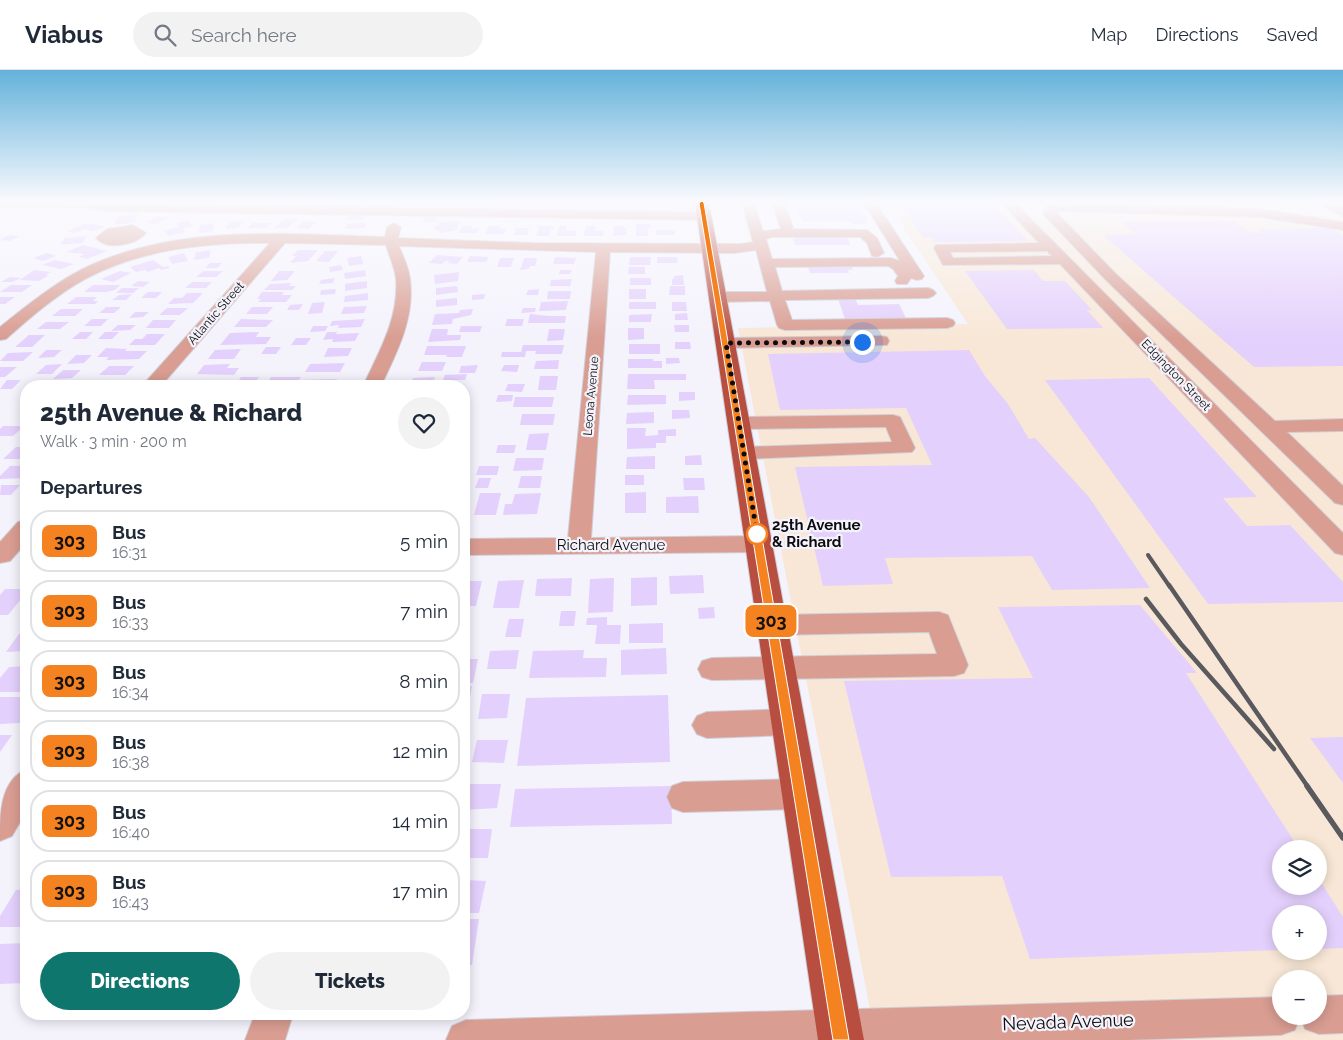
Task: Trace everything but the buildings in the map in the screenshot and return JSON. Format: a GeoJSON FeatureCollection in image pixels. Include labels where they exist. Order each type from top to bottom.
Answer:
{"type":"FeatureCollection","features":[{"type":"Feature","properties":{"kind":"main road"},"geometry":{"type":"LineString","coordinates":[[709,248],[840,1034]]}},
{"type":"Feature","properties":{"kind":"street"},"geometry":{"type":"LineString","coordinates":[[131,248],[135,254]]}},
{"type":"Feature","properties":{"kind":"street"},"geometry":{"type":"LineString","coordinates":[[0,334],[53,292],[75,278],[102,265],[160,248]]}},
{"type":"Feature","properties":{"kind":"street","name":"Atlantic Street"},"geometry":{"type":"LineString","coordinates":[[156,380],[273,248]]}},
{"type":"Feature","properties":{"kind":"street"},"geometry":{"type":"LineString","coordinates":[[375,380],[397,332],[403,304],[403,278],[393,248]]}},
{"type":"Feature","properties":{"kind":"street","name":"Leona Avenue"},"geometry":{"type":"LineString","coordinates":[[578,546],[603,248]]}},
{"type":"Feature","properties":{"kind":"street"},"geometry":{"type":"LineString","coordinates":[[720,248],[743,248]]}},
{"type":"Feature","properties":{"kind":"street"},"geometry":{"type":"LineString","coordinates":[[762,248],[785,325],[947,324],[899,248]]}},
{"type":"Feature","properties":{"kind":"street"},"geometry":{"type":"LineString","coordinates":[[786,248],[891,262],[899,266],[905,276],[904,287],[922,324]]}},
{"type":"Feature","properties":{"kind":"street"},"geometry":{"type":"LineString","coordinates":[[808,248],[902,253]]}},
{"type":"Feature","properties":{"kind":"street"},"geometry":{"type":"LineString","coordinates":[[876,248],[877,253]]}},
{"type":"Feature","properties":{"kind":"street"},"geometry":{"type":"LineString","coordinates":[[941,248],[948,262],[1064,260]]}},
{"type":"Feature","properties":{"kind":"street","name":"Edgington Street"},"geometry":{"type":"LineString","coordinates":[[1052,248],[1343,547]]}},
{"type":"Feature","properties":{"kind":"street"},"geometry":{"type":"LineString","coordinates":[[1083,248],[1343,498]]}},
{"type":"Feature","properties":{"kind":"street"},"geometry":{"type":"LineString","coordinates":[[774,290],[811,295],[904,287]]}},
{"type":"Feature","properties":{"kind":"street"},"geometry":{"type":"LineString","coordinates":[[718,297],[774,290],[924,287]]}},
{"type":"Feature","properties":{"kind":"street"},"geometry":{"type":"LineString","coordinates":[[811,295],[823,324]]}},
{"type":"Feature","properties":{"kind":"street"},"geometry":{"type":"LineString","coordinates":[[726,343],[882,341]]}},
{"type":"Feature","properties":{"kind":"street"},"geometry":{"type":"LineString","coordinates":[[739,423],[894,421],[905,448],[744,453]]}},
{"type":"Feature","properties":{"kind":"street"},"geometry":{"type":"LineString","coordinates":[[1270,427],[1343,425]]}},
{"type":"Feature","properties":{"kind":"street"},"geometry":{"type":"LineString","coordinates":[[1,555],[20,534]]}},
{"type":"Feature","properties":{"kind":"street","name":"Richard Avenue"},"geometry":{"type":"LineString","coordinates":[[470,547],[759,544]]}},
{"type":"Feature","properties":{"kind":"street"},"geometry":{"type":"LineString","coordinates":[[1,555],[20,555]]}},
{"type":"Feature","properties":{"kind":"street"},"geometry":{"type":"LineString","coordinates":[[712,669],[954,665],[939,622],[772,626]]}},
{"type":"Feature","properties":{"kind":"street"},"geometry":{"type":"LineString","coordinates":[[707,725],[788,722]]}},
{"type":"Feature","properties":{"kind":"street"},"geometry":{"type":"LineString","coordinates":[[0,825],[20,793]]}},
{"type":"Feature","properties":{"kind":"street"},"geometry":{"type":"LineString","coordinates":[[683,796],[800,794]]}},
{"type":"Feature","properties":{"kind":"street"},"geometry":{"type":"LineString","coordinates":[[1327,1015],[1343,1014]]}},
{"type":"Feature","properties":{"kind":"street","name":"Nevada Avenue"},"geometry":{"type":"LineString","coordinates":[[466,1040],[959,1033],[1272,1016]]}},
{"type":"Feature","properties":{"kind":"street"},"geometry":{"type":"LineString","coordinates":[[265,1040],[272,1020]]}},
{"type":"Feature","properties":{"kind":"shaded area"},"geometry":{"type":"Polygon","coordinates":[[[917,248],[1343,248],[1343,1040],[876,1040],[738,328],[968,324],[917,248]]]}},
{"type":"Feature","properties":{"kind":"railway"},"geometry":{"type":"LineString","coordinates":[[1148,555],[1170,587]]}},
{"type":"Feature","properties":{"kind":"railway"},"geometry":{"type":"LineString","coordinates":[[1169,585],[1308,787]]}},
{"type":"Feature","properties":{"kind":"railway"},"geometry":{"type":"LineString","coordinates":[[1146,599],[1181,644],[1274,749]]}},
{"type":"Feature","properties":{"kind":"railway"},"geometry":{"type":"LineString","coordinates":[[1307,786],[1343,838]]}},
{"type":"Feature","properties":{"kind":"bus line","name":"303"},"geometry":{"type":"LineString","coordinates":[[710,248],[841,1040]]}},
{"type":"Feature","properties":{"kind":"place","name":"25th Avenue & Richard"},"geometry":{"type":"Point","coordinates":[757,534]}},
{"type":"Feature","properties":{"kind":"route"},"geometry":{"type":"LineString","coordinates":[[757,534],[726,343],[862,342]]}}]}
